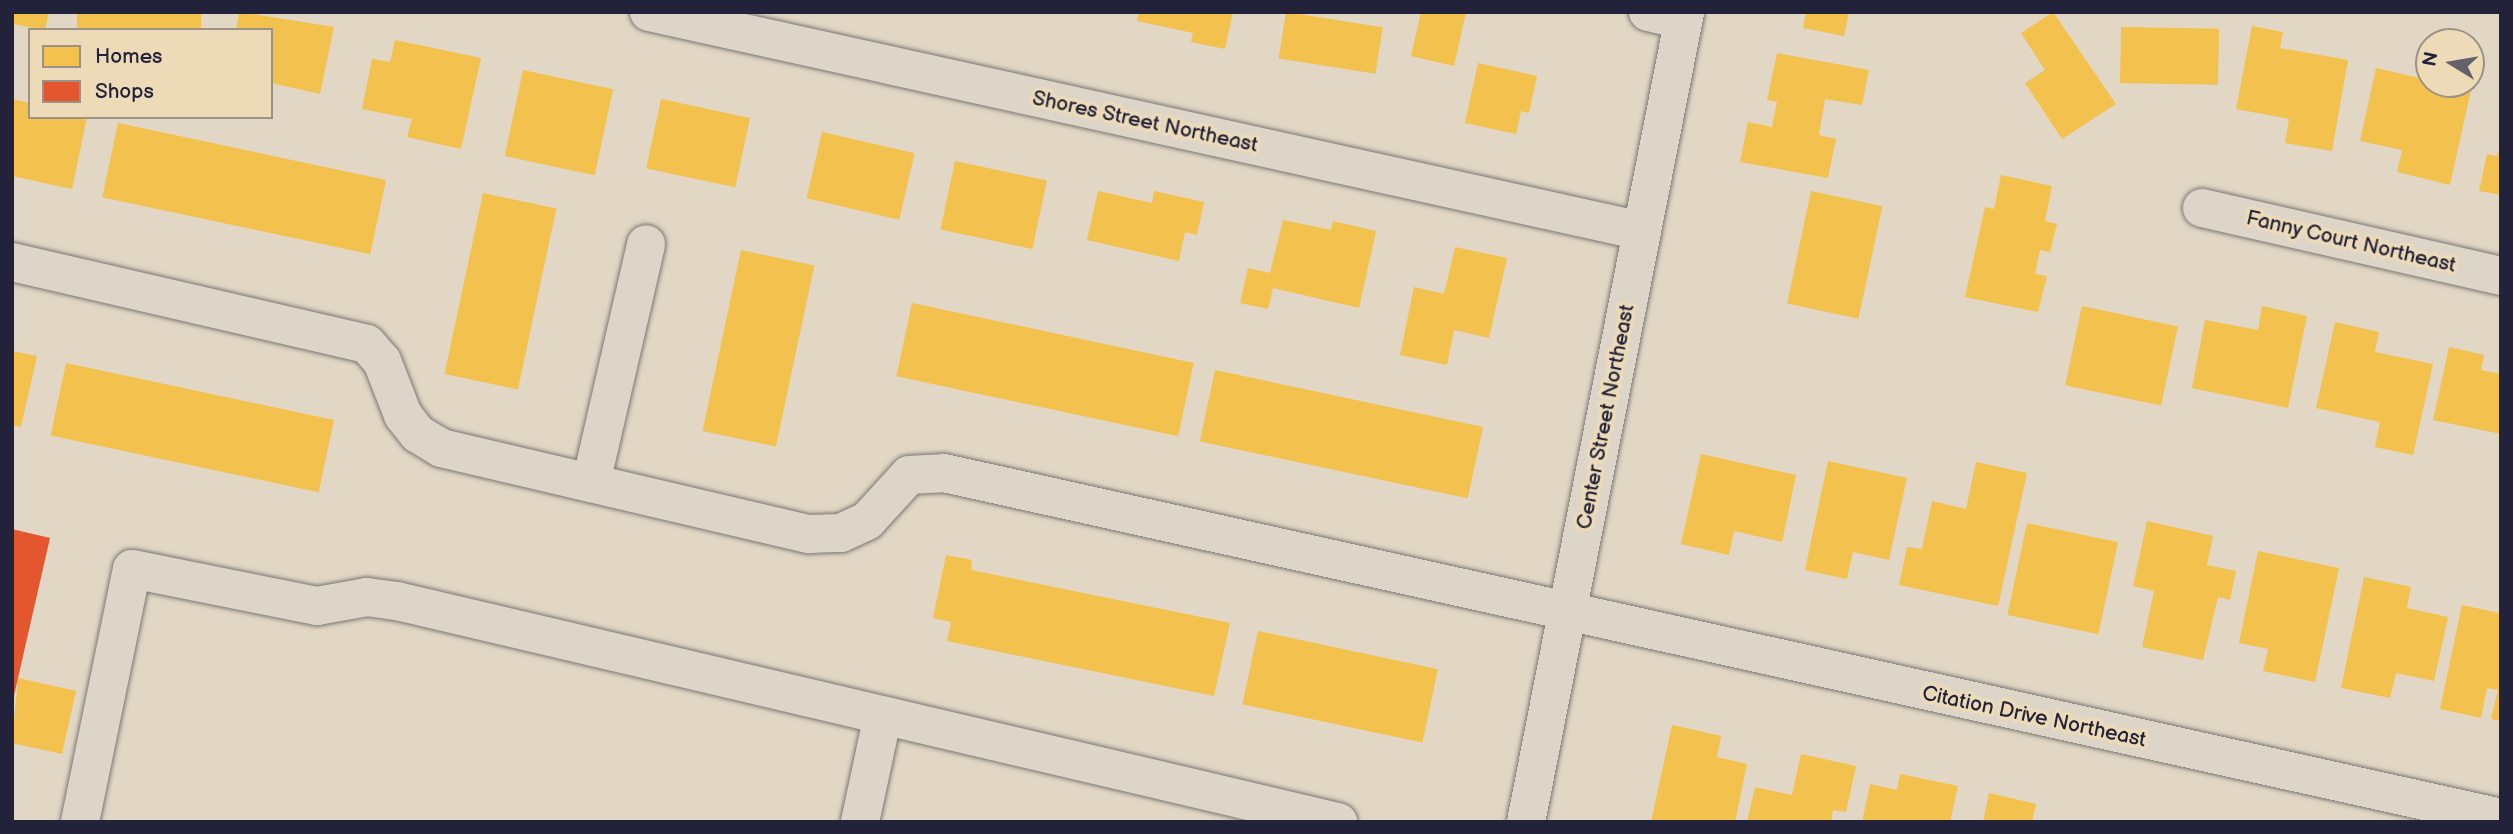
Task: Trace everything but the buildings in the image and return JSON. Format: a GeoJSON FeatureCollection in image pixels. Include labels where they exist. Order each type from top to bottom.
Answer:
{"type":"FeatureCollection","features":[{"type":"Feature","properties":{"kind":"street","name":"Shores Street Northeast"},"geometry":{"type":"LineString","coordinates":[[649,12],[1642,231]]}},
{"type":"Feature","properties":{"kind":"street","name":"Center Street Northeast"},"geometry":{"type":"LineString","coordinates":[[1526,822],[1642,231],[1672,15]]}},
{"type":"Feature","properties":{"kind":"street","name":"Fanny Court Northeast"},"geometry":{"type":"LineString","coordinates":[[2202,208],[2501,276]]}},
{"type":"Feature","properties":{"kind":"street"},"geometry":{"type":"LineString","coordinates":[[591,483],[646,244]]}},
{"type":"Feature","properties":{"kind":"street","name":"Citation Drive Northeast"},"geometry":{"type":"LineString","coordinates":[[12,261],[345,335],[366,344],[382,361],[418,435],[441,448],[809,534],[841,533],[867,521],[909,475],[944,473],[1567,616],[2501,818]]}},
{"type":"Feature","properties":{"kind":"street"},"geometry":{"type":"LineString","coordinates":[[80,822],[132,569],[317,606],[367,597],[397,601],[1338,822]]}},
{"type":"Feature","properties":{"kind":"street"},"geometry":{"type":"LineString","coordinates":[[860,822],[883,715]]}}]}
